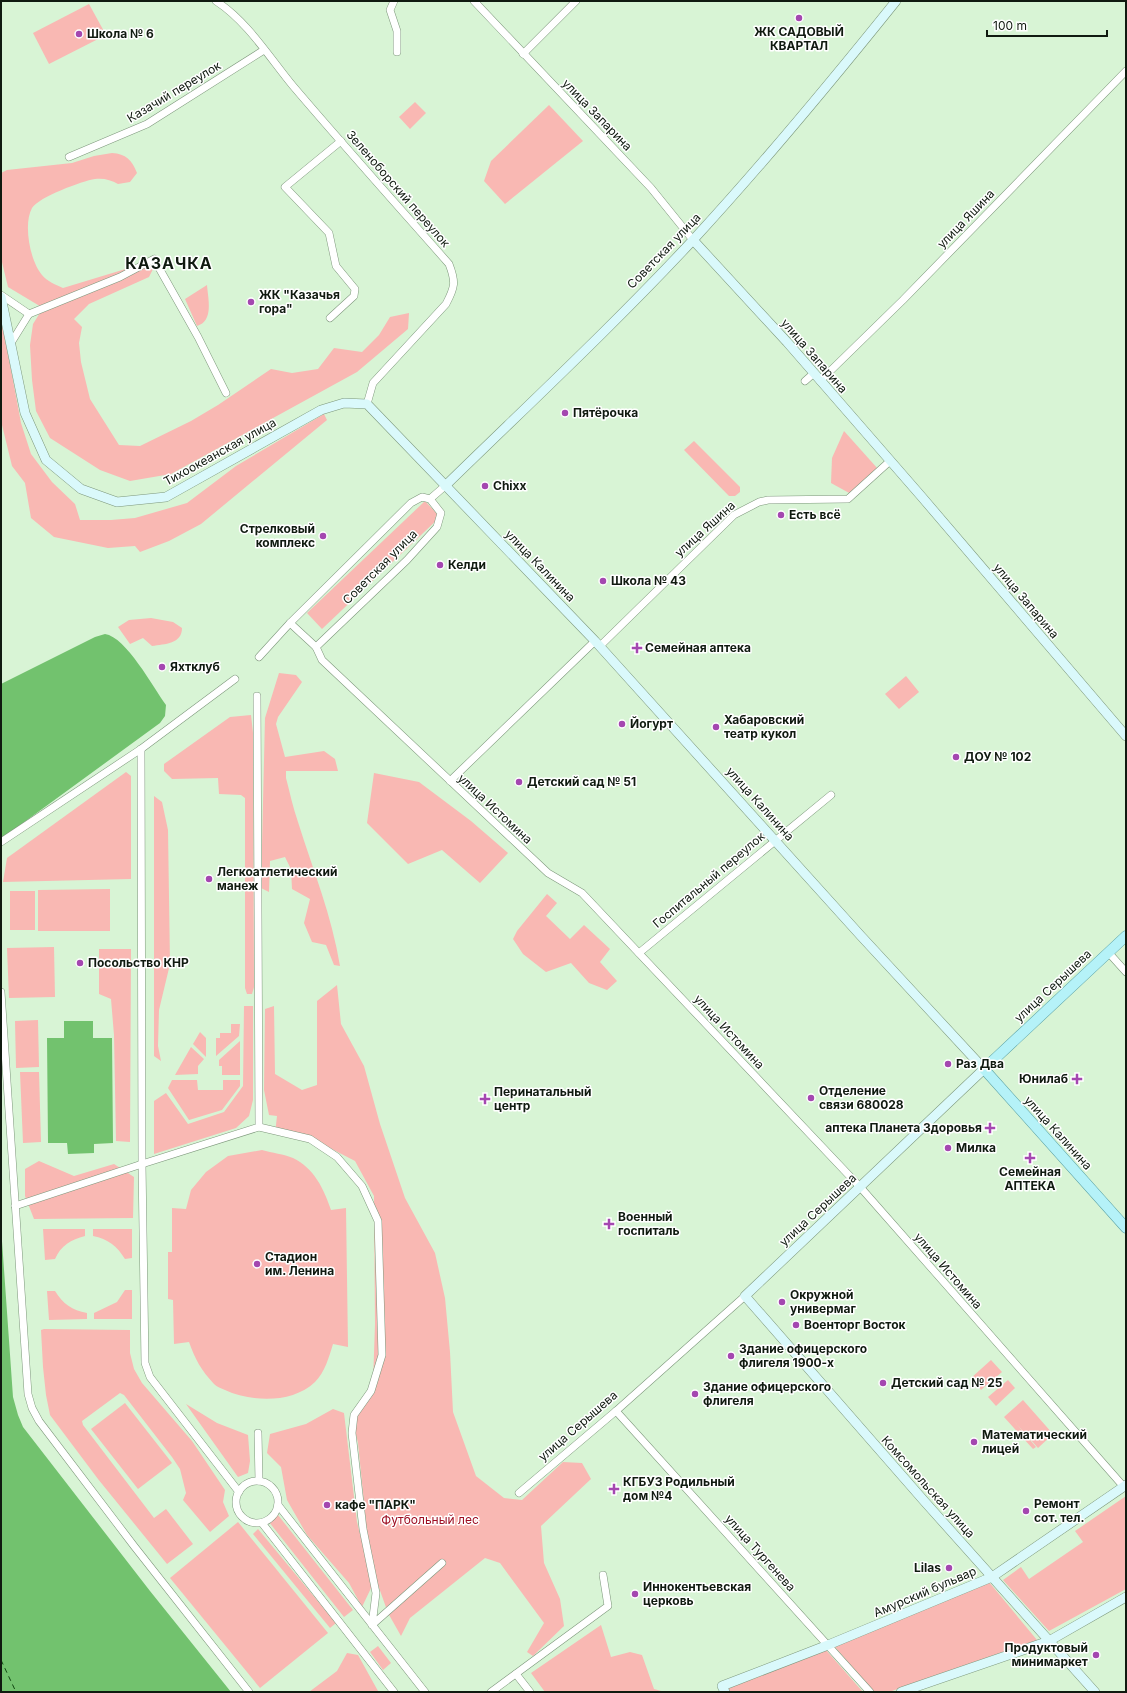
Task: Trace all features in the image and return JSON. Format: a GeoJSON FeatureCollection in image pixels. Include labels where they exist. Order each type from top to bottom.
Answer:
{"type":"FeatureCollection","features":[{"type":"Feature","properties":{"kind":"main road","name":"улица Серышева"},"geometry":{"type":"LineString","coordinates":[[984,1069],[1126,936]]}},
{"type":"Feature","properties":{"kind":"main road","name":"улица Калинина"},"geometry":{"type":"LineString","coordinates":[[984,1069],[1126,1228]]}},
{"type":"Feature","properties":{"kind":"street","name":"Зеленоборский переулок"},"geometry":{"type":"LineString","coordinates":[[216,1],[230,12],[264,50],[293,86],[449,264],[454,277],[454,288],[446,304],[373,383],[367,404]]}},
{"type":"Feature","properties":{"kind":"street"},"geometry":{"type":"LineString","coordinates":[[394,1],[390,10],[397,31],[397,52]]}},
{"type":"Feature","properties":{"kind":"street","name":"улица Запарина"},"geometry":{"type":"LineString","coordinates":[[474,1],[651,188],[693,240],[814,373],[991,577],[1126,736]]}},
{"type":"Feature","properties":{"kind":"street"},"geometry":{"type":"LineString","coordinates":[[523,54],[576,1]]}},
{"type":"Feature","properties":{"kind":"street","name":"Советская улица"},"geometry":{"type":"LineString","coordinates":[[430,499],[583,352],[693,240],[770,154],[896,1]]}},
{"type":"Feature","properties":{"kind":"street","name":"Казачий переулок"},"geometry":{"type":"LineString","coordinates":[[69,158],[147,124],[264,50]]}},
{"type":"Feature","properties":{"kind":"street","name":"улица Яшина"},"geometry":{"type":"LineString","coordinates":[[820,381],[902,300],[1126,71]]}},
{"type":"Feature","properties":{"kind":"street"},"geometry":{"type":"LineString","coordinates":[[330,318],[354,296],[355,289],[336,266],[329,233],[285,187],[341,141]]}},
{"type":"Feature","properties":{"kind":"street"},"geometry":{"type":"LineString","coordinates":[[11,343],[29,314],[120,277],[154,260],[198,337],[226,393]]}},
{"type":"Feature","properties":{"kind":"street"},"geometry":{"type":"LineString","coordinates":[[1,296],[29,314]]}},
{"type":"Feature","properties":{"kind":"street","name":"Тихоокеанская улица"},"geometry":{"type":"LineString","coordinates":[[1,296],[25,413],[46,460],[81,489],[117,502],[166,497],[321,410],[344,403],[367,404]]}},
{"type":"Feature","properties":{"kind":"street"},"geometry":{"type":"LineString","coordinates":[[805,381],[814,373]]}},
{"type":"Feature","properties":{"kind":"street","name":"улица Калинина"},"geometry":{"type":"LineString","coordinates":[[367,404],[597,644],[776,840],[861,936],[984,1069]]}},
{"type":"Feature","properties":{"kind":"street","name":"улица Яшина"},"geometry":{"type":"LineString","coordinates":[[450,781],[734,515],[758,502],[848,499],[890,461]]}},
{"type":"Feature","properties":{"kind":"street","name":"Советская улица"},"geometry":{"type":"LineString","coordinates":[[259,656],[290,622],[411,503],[422,497],[430,499],[441,513],[437,527],[407,560],[316,646]]}},
{"type":"Feature","properties":{"kind":"street","name":"улица Истомина"},"geometry":{"type":"LineString","coordinates":[[290,622],[316,646],[322,660],[548,873],[582,893],[861,1188],[1125,1486]]}},
{"type":"Feature","properties":{"kind":"street"},"geometry":{"type":"LineString","coordinates":[[1,842],[141,748],[235,679]]}},
{"type":"Feature","properties":{"kind":"street"},"geometry":{"type":"LineString","coordinates":[[256,696],[259,1127]]}},
{"type":"Feature","properties":{"kind":"street"},"geometry":{"type":"LineString","coordinates":[[141,748],[142,1164],[146,1370],[150,1378],[238,1492]]}},
{"type":"Feature","properties":{"kind":"street","name":"Госпитальный переулок"},"geometry":{"type":"LineString","coordinates":[[639,953],[831,795]]}},
{"type":"Feature","properties":{"kind":"street"},"geometry":{"type":"LineString","coordinates":[[1108,952],[1126,972]]}},
{"type":"Feature","properties":{"kind":"street"},"geometry":{"type":"LineString","coordinates":[[1,992],[28,1394],[32,1408],[40,1421],[134,1546],[249,1692]]}},
{"type":"Feature","properties":{"kind":"street","name":"улица Серышева"},"geometry":{"type":"LineString","coordinates":[[520,1493],[616,1411],[745,1296],[861,1188],[984,1069]]}},
{"type":"Feature","properties":{"kind":"street"},"geometry":{"type":"LineString","coordinates":[[15,1206],[259,1127],[310,1139],[337,1157],[362,1186],[378,1221],[382,1355],[371,1390],[354,1415],[352,1434],[363,1529],[376,1593],[372,1625]]}},
{"type":"Feature","properties":{"kind":"street","name":"Комсомольская улица"},"geometry":{"type":"LineString","coordinates":[[745,1296],[1095,1692]]}},
{"type":"Feature","properties":{"kind":"street","name":"улица Тургенева"},"geometry":{"type":"LineString","coordinates":[[616,1411],[870,1692]]}},
{"type":"Feature","properties":{"kind":"street"},"geometry":{"type":"LineString","coordinates":[[258,1434],[259,1481]]}},
{"type":"Feature","properties":{"kind":"street"},"geometry":{"type":"LineString","coordinates":[[259,1481],[268,1484],[274,1490],[277,1497],[278,1505],[275,1513],[262,1523],[246,1521],[240,1515],[236,1504],[238,1492],[251,1482],[259,1481]]}},
{"type":"Feature","properties":{"kind":"street","name":"Амурский бульвар"},"geometry":{"type":"LineString","coordinates":[[725,1692],[722,1686],[828,1645],[992,1577],[1125,1486]]}},
{"type":"Feature","properties":{"kind":"street"},"geometry":{"type":"LineString","coordinates":[[278,1505],[425,1692]]}},
{"type":"Feature","properties":{"kind":"street"},"geometry":{"type":"LineString","coordinates":[[262,1523],[394,1692]]}},
{"type":"Feature","properties":{"kind":"street"},"geometry":{"type":"LineString","coordinates":[[372,1625],[442,1563]]}},
{"type":"Feature","properties":{"kind":"street"},"geometry":{"type":"LineString","coordinates":[[491,1692],[608,1606],[603,1575]]}},
{"type":"Feature","properties":{"kind":"street"},"geometry":{"type":"LineString","coordinates":[[901,1692],[1049,1641],[1126,1597]]}},
{"type":"Feature","properties":{"kind":"street"},"geometry":{"type":"LineString","coordinates":[[516,1674],[530,1692]]}},
{"type":"Feature","properties":{"kind":"green space"},"geometry":{"type":"Polygon","coordinates":[[[89,4],[106,35],[49,64],[33,33],[89,4]]]}},
{"type":"Feature","properties":{"kind":"green space"},"geometry":{"type":"Polygon","coordinates":[[[415,102],[426,113],[410,129],[399,117],[415,102]]]}},
{"type":"Feature","properties":{"kind":"green space"},"geometry":{"type":"Polygon","coordinates":[[[549,105],[583,141],[505,204],[484,181],[491,161],[549,105]]]}},
{"type":"Feature","properties":{"kind":"green space"},"geometry":{"type":"Polygon","coordinates":[[[112,153],[125,156],[131,161],[137,173],[130,182],[118,184],[113,181],[95,179],[71,186],[43,199],[32,208],[29,215],[28,233],[31,252],[38,269],[46,279],[63,288],[142,264],[154,267],[149,277],[89,304],[74,319],[82,327],[79,343],[81,362],[90,399],[119,445],[140,446],[191,421],[218,405],[271,369],[292,373],[318,369],[334,348],[362,352],[379,335],[390,317],[409,313],[408,329],[357,372],[171,474],[130,481],[100,470],[50,438],[36,411],[30,345],[33,324],[43,308],[8,287],[1,258],[1,173],[7,170],[72,163],[94,156],[112,153]]]}},
{"type":"Feature","properties":{"kind":"green space"},"geometry":{"type":"Polygon","coordinates":[[[207,285],[209,303],[208,315],[202,323],[197,326],[185,299],[207,285]]]}},
{"type":"Feature","properties":{"kind":"green space"},"geometry":{"type":"Polygon","coordinates":[[[1,316],[21,423],[31,454],[52,482],[75,504],[80,520],[135,518],[187,503],[236,466],[324,414],[327,420],[201,524],[169,541],[140,552],[135,546],[108,548],[54,537],[31,518],[25,483],[12,466],[2,425],[1,316]]]}},
{"type":"Feature","properties":{"kind":"green space"},"geometry":{"type":"Polygon","coordinates":[[[844,431],[878,469],[851,494],[831,483],[832,458],[844,431]]]}},
{"type":"Feature","properties":{"kind":"green space"},"geometry":{"type":"Polygon","coordinates":[[[694,441],[740,487],[740,492],[735,496],[729,496],[684,450],[694,441]]]}},
{"type":"Feature","properties":{"kind":"green space"},"geometry":{"type":"Polygon","coordinates":[[[425,501],[440,517],[322,629],[307,613],[425,501]]]}},
{"type":"Feature","properties":{"kind":"green space"},"geometry":{"type":"Polygon","coordinates":[[[151,618],[173,622],[182,628],[179,637],[167,644],[152,646],[143,638],[130,644],[118,627],[129,620],[151,618]]]}},
{"type":"Feature","properties":{"kind":"green space"},"geometry":{"type":"Polygon","coordinates":[[[279,673],[296,675],[302,682],[278,717],[276,724],[285,757],[324,751],[335,759],[338,771],[286,771],[286,778],[296,817],[322,893],[337,947],[340,966],[334,965],[326,945],[312,942],[304,923],[310,899],[292,889],[291,869],[285,857],[270,861],[269,892],[261,888],[265,718],[279,673]]]}},
{"type":"Feature","properties":{"kind":"green space"},"geometry":{"type":"Polygon","coordinates":[[[906,676],[919,692],[899,709],[885,694],[906,676]]]}},
{"type":"Feature","properties":{"kind":"green space"},"geometry":{"type":"Polygon","coordinates":[[[251,715],[253,733],[254,987],[252,994],[247,994],[245,988],[245,798],[241,795],[219,794],[218,778],[172,779],[164,771],[164,764],[230,717],[251,715]]]}},
{"type":"Feature","properties":{"kind":"green space"},"geometry":{"type":"Polygon","coordinates":[[[126,772],[131,776],[131,879],[3,882],[7,858],[126,772]]]}},
{"type":"Feature","properties":{"kind":"green space"},"geometry":{"type":"Polygon","coordinates":[[[374,773],[419,782],[471,821],[508,853],[480,883],[442,850],[408,864],[367,823],[374,773]]]}},
{"type":"Feature","properties":{"kind":"green space"},"geometry":{"type":"Polygon","coordinates":[[[154,796],[162,802],[168,830],[170,964],[159,1010],[158,1046],[161,1061],[154,1056],[154,796]]]}},
{"type":"Feature","properties":{"kind":"green space"},"geometry":{"type":"Polygon","coordinates":[[[110,889],[110,931],[38,931],[38,890],[110,889]]]}},
{"type":"Feature","properties":{"kind":"green space"},"geometry":{"type":"Polygon","coordinates":[[[10,891],[35,891],[35,930],[10,930],[10,891]]]}},
{"type":"Feature","properties":{"kind":"green space"},"geometry":{"type":"Polygon","coordinates":[[[547,894],[557,903],[546,916],[570,939],[584,925],[610,949],[600,962],[617,981],[607,990],[589,983],[571,963],[546,972],[523,954],[513,939],[517,931],[547,894]]]}},
{"type":"Feature","properties":{"kind":"green space"},"geometry":{"type":"Polygon","coordinates":[[[54,947],[55,997],[9,998],[7,948],[54,947]]]}},
{"type":"Feature","properties":{"kind":"green space"},"geometry":{"type":"Polygon","coordinates":[[[99,949],[131,949],[130,1142],[116,1141],[114,1035],[111,999],[99,994],[99,949]]]}},
{"type":"Feature","properties":{"kind":"green space","name":"Футбольный лес"},"geometry":{"type":"Polygon","coordinates":[[[337,985],[341,1024],[364,1066],[380,1124],[405,1198],[435,1253],[445,1298],[450,1352],[453,1412],[476,1476],[504,1498],[522,1500],[563,1462],[582,1463],[591,1479],[541,1526],[544,1563],[560,1599],[564,1626],[533,1656],[527,1652],[544,1623],[500,1563],[485,1558],[410,1618],[401,1636],[388,1613],[372,1568],[358,1443],[354,1426],[359,1407],[373,1383],[375,1324],[374,1196],[355,1161],[326,1146],[275,1134],[277,1116],[269,1115],[264,1090],[265,1009],[274,1006],[275,1074],[302,1090],[317,1085],[317,1001],[337,985]]]}},
{"type":"Feature","properties":{"kind":"green space"},"geometry":{"type":"Polygon","coordinates":[[[244,1006],[253,1006],[253,1100],[249,1116],[236,1128],[154,1154],[154,1101],[166,1093],[188,1124],[224,1112],[243,1086],[244,1006]]]}},
{"type":"Feature","properties":{"kind":"green space"},"geometry":{"type":"Polygon","coordinates":[[[38,1020],[39,1067],[16,1068],[15,1021],[38,1020]]]}},
{"type":"Feature","properties":{"kind":"green space"},"geometry":{"type":"Polygon","coordinates":[[[231,1024],[240,1024],[239,1036],[216,1056],[216,1038],[220,1038],[220,1033],[231,1033],[231,1024]]]}},
{"type":"Feature","properties":{"kind":"green space"},"geometry":{"type":"Polygon","coordinates":[[[200,1032],[206,1038],[206,1057],[193,1044],[200,1032]]]}},
{"type":"Feature","properties":{"kind":"green space"},"geometry":{"type":"Polygon","coordinates":[[[240,1041],[240,1075],[222,1075],[222,1066],[219,1066],[219,1060],[240,1041]]]}},
{"type":"Feature","properties":{"kind":"green space"},"geometry":{"type":"Polygon","coordinates":[[[191,1047],[204,1059],[198,1066],[198,1074],[175,1075],[191,1047]]]}},
{"type":"Feature","properties":{"kind":"green space"},"geometry":{"type":"Polygon","coordinates":[[[20,1072],[39,1072],[41,1142],[23,1143],[20,1072]]]}},
{"type":"Feature","properties":{"kind":"green space"},"geometry":{"type":"Polygon","coordinates":[[[172,1080],[197,1080],[198,1090],[223,1090],[223,1080],[240,1080],[240,1086],[222,1110],[189,1120],[168,1088],[172,1080]]]}},
{"type":"Feature","properties":{"kind":"green space","name":"Стадион им. Ленина"},"geometry":{"type":"Polygon","coordinates":[[[262,1150],[293,1158],[300,1162],[307,1167],[317,1180],[325,1194],[331,1210],[346,1208],[348,1347],[333,1344],[321,1374],[315,1382],[306,1389],[295,1394],[271,1399],[259,1399],[235,1394],[214,1384],[199,1364],[189,1342],[174,1344],[173,1300],[168,1299],[168,1252],[172,1252],[172,1208],[186,1209],[191,1190],[206,1172],[228,1156],[262,1150]]]}},
{"type":"Feature","properties":{"kind":"green space"},"geometry":{"type":"Polygon","coordinates":[[[39,1161],[74,1176],[114,1164],[134,1177],[133,1218],[34,1219],[25,1196],[25,1169],[39,1161]]]}},
{"type":"Feature","properties":{"kind":"green space"},"geometry":{"type":"Polygon","coordinates":[[[43,1229],[85,1229],[85,1236],[75,1239],[63,1247],[55,1259],[45,1260],[43,1229]]]}},
{"type":"Feature","properties":{"kind":"green space"},"geometry":{"type":"Polygon","coordinates":[[[93,1229],[132,1229],[132,1258],[125,1259],[119,1250],[112,1244],[93,1236],[93,1229]]]}},
{"type":"Feature","properties":{"kind":"green space"},"geometry":{"type":"Polygon","coordinates":[[[125,1290],[132,1290],[132,1319],[94,1319],[94,1313],[117,1302],[125,1290]]]}},
{"type":"Feature","properties":{"kind":"green space"},"geometry":{"type":"Polygon","coordinates":[[[47,1291],[55,1291],[61,1300],[68,1306],[87,1313],[87,1319],[49,1320],[47,1291]]]}},
{"type":"Feature","properties":{"kind":"green space"},"geometry":{"type":"Polygon","coordinates":[[[41,1330],[130,1330],[130,1353],[134,1369],[142,1383],[192,1441],[225,1490],[223,1502],[229,1516],[210,1532],[183,1500],[186,1493],[180,1469],[124,1395],[120,1393],[82,1421],[83,1425],[154,1518],[166,1509],[193,1544],[167,1564],[98,1479],[50,1415],[43,1367],[41,1330]]]}},
{"type":"Feature","properties":{"kind":"green space"},"geometry":{"type":"Polygon","coordinates":[[[991,1360],[1002,1372],[981,1390],[971,1378],[991,1360]]]}},
{"type":"Feature","properties":{"kind":"green space"},"geometry":{"type":"Polygon","coordinates":[[[1008,1380],[1015,1388],[996,1406],[988,1397],[1008,1380]]]}},
{"type":"Feature","properties":{"kind":"green space"},"geometry":{"type":"Polygon","coordinates":[[[1023,1400],[1053,1434],[1038,1448],[1014,1421],[1036,1447],[1033,1449],[1004,1417],[1023,1400]]]}},
{"type":"Feature","properties":{"kind":"green space"},"geometry":{"type":"Polygon","coordinates":[[[125,1403],[172,1463],[138,1489],[91,1429],[125,1403]]]}},
{"type":"Feature","properties":{"kind":"green space"},"geometry":{"type":"Polygon","coordinates":[[[186,1404],[217,1423],[248,1435],[250,1461],[248,1473],[238,1477],[186,1404]]]}},
{"type":"Feature","properties":{"kind":"green space"},"geometry":{"type":"Polygon","coordinates":[[[333,1409],[344,1413],[357,1522],[373,1584],[362,1607],[349,1583],[307,1535],[287,1500],[281,1467],[267,1453],[270,1434],[306,1424],[333,1409]]]}},
{"type":"Feature","properties":{"kind":"green space"},"geometry":{"type":"Polygon","coordinates":[[[1126,1496],[1126,1589],[1049,1631],[1003,1580],[1021,1567],[1029,1579],[1083,1542],[1075,1531],[1126,1496]]]}},
{"type":"Feature","properties":{"kind":"green space"},"geometry":{"type":"Polygon","coordinates":[[[278,1515],[353,1610],[344,1617],[269,1522],[278,1515]]]}},
{"type":"Feature","properties":{"kind":"green space"},"geometry":{"type":"Polygon","coordinates":[[[238,1522],[328,1633],[260,1688],[170,1578],[238,1522]]]}},
{"type":"Feature","properties":{"kind":"green space"},"geometry":{"type":"Polygon","coordinates":[[[258,1529],[336,1623],[330,1628],[253,1534],[258,1529]]]}},
{"type":"Feature","properties":{"kind":"green space"},"geometry":{"type":"Polygon","coordinates":[[[989,1582],[1037,1640],[889,1692],[874,1692],[834,1646],[989,1582]]]}},
{"type":"Feature","properties":{"kind":"green space"},"geometry":{"type":"Polygon","coordinates":[[[601,1625],[611,1657],[630,1652],[642,1655],[654,1689],[665,1692],[545,1692],[531,1673],[601,1625]]]}},
{"type":"Feature","properties":{"kind":"green space"},"geometry":{"type":"Polygon","coordinates":[[[378,1646],[391,1663],[383,1670],[370,1652],[378,1646]]]}},
{"type":"Feature","properties":{"kind":"green space"},"geometry":{"type":"Polygon","coordinates":[[[826,1650],[863,1692],[729,1692],[727,1687],[826,1650]]]}},
{"type":"Feature","properties":{"kind":"green space"},"geometry":{"type":"Polygon","coordinates":[[[347,1653],[358,1655],[378,1691],[309,1692],[337,1671],[347,1653]]]}},
{"type":"Feature","properties":{"kind":"shaded area"},"geometry":{"type":"Polygon","coordinates":[[[105,634],[113,637],[130,653],[166,705],[165,716],[160,723],[1,839],[1,684],[95,637],[105,634]]]}},
{"type":"Feature","properties":{"kind":"shaded area"},"geometry":{"type":"Polygon","coordinates":[[[64,1021],[93,1021],[93,1038],[112,1038],[113,1143],[94,1144],[94,1153],[68,1154],[67,1143],[48,1143],[47,1038],[64,1038],[64,1021]]]}},
{"type":"Feature","properties":{"kind":"shaded area"},"geometry":{"type":"Polygon","coordinates":[[[1,1227],[13,1397],[23,1427],[150,1591],[231,1692],[1,1692],[1,1227]]]}},
{"type":"Feature","properties":{"kind":"ferry route"},"geometry":{"type":"LineString","coordinates":[[1,1660],[16,1692]]}},
{"type":"Feature","properties":{"kind":"place","name":"ЖК САДОВЫЙ КВАРТАЛ"},"geometry":{"type":"Point","coordinates":[799,18]}},
{"type":"Feature","properties":{"kind":"place","name":"Школа № 6"},"geometry":{"type":"Point","coordinates":[79,34]}},
{"type":"Feature","properties":{"kind":"place","name":"ЖК \"Казачья гора\""},"geometry":{"type":"Point","coordinates":[251,302]}},
{"type":"Feature","properties":{"kind":"place","name":"Пятёрочка"},"geometry":{"type":"Point","coordinates":[565,413]}},
{"type":"Feature","properties":{"kind":"place","name":"Chixx"},"geometry":{"type":"Point","coordinates":[485,486]}},
{"type":"Feature","properties":{"kind":"place","name":"Есть всё"},"geometry":{"type":"Point","coordinates":[781,515]}},
{"type":"Feature","properties":{"kind":"place","name":"Стрелковый комплекс"},"geometry":{"type":"Point","coordinates":[323,536]}},
{"type":"Feature","properties":{"kind":"place","name":"Келди"},"geometry":{"type":"Point","coordinates":[440,565]}},
{"type":"Feature","properties":{"kind":"place","name":"Школа № 43"},"geometry":{"type":"Point","coordinates":[603,581]}},
{"type":"Feature","properties":{"kind":"place","name":"Семейная аптека"},"geometry":{"type":"Point","coordinates":[637,648]}},
{"type":"Feature","properties":{"kind":"place","name":"Яхтклуб"},"geometry":{"type":"Point","coordinates":[162,667]}},
{"type":"Feature","properties":{"kind":"place","name":"Йогурт"},"geometry":{"type":"Point","coordinates":[622,724]}},
{"type":"Feature","properties":{"kind":"place","name":"Хабаровский театр кукол"},"geometry":{"type":"Point","coordinates":[716,727]}},
{"type":"Feature","properties":{"kind":"place","name":"ДОУ № 102"},"geometry":{"type":"Point","coordinates":[956,757]}},
{"type":"Feature","properties":{"kind":"place","name":"Детский сад № 51"},"geometry":{"type":"Point","coordinates":[519,782]}},
{"type":"Feature","properties":{"kind":"place","name":"Легкоатлетический манеж"},"geometry":{"type":"Point","coordinates":[209,879]}},
{"type":"Feature","properties":{"kind":"place","name":"Посольство КНР"},"geometry":{"type":"Point","coordinates":[80,963]}},
{"type":"Feature","properties":{"kind":"place","name":"Раз Два"},"geometry":{"type":"Point","coordinates":[948,1064]}},
{"type":"Feature","properties":{"kind":"place","name":"Юнилаб"},"geometry":{"type":"Point","coordinates":[1077,1079]}},
{"type":"Feature","properties":{"kind":"place","name":"Отделение связи 680028"},"geometry":{"type":"Point","coordinates":[811,1098]}},
{"type":"Feature","properties":{"kind":"place","name":"Перинатальный центр"},"geometry":{"type":"Point","coordinates":[485,1099]}},
{"type":"Feature","properties":{"kind":"place","name":"аптека Планета Здоровья"},"geometry":{"type":"Point","coordinates":[990,1128]}},
{"type":"Feature","properties":{"kind":"place","name":"Милка"},"geometry":{"type":"Point","coordinates":[948,1148]}},
{"type":"Feature","properties":{"kind":"place","name":"Семейная АПТЕКА"},"geometry":{"type":"Point","coordinates":[1030,1158]}},
{"type":"Feature","properties":{"kind":"place","name":"Военный госпиталь"},"geometry":{"type":"Point","coordinates":[609,1224]}},
{"type":"Feature","properties":{"kind":"place","name":"Стадион им. Ленина"},"geometry":{"type":"Point","coordinates":[257,1264]}},
{"type":"Feature","properties":{"kind":"place","name":"Окружной универмаг"},"geometry":{"type":"Point","coordinates":[782,1302]}},
{"type":"Feature","properties":{"kind":"place","name":"Военторг Восток"},"geometry":{"type":"Point","coordinates":[796,1325]}},
{"type":"Feature","properties":{"kind":"place","name":"Здание офицерского флигеля 1900-х"},"geometry":{"type":"Point","coordinates":[731,1356]}},
{"type":"Feature","properties":{"kind":"place","name":"Детский сад № 25"},"geometry":{"type":"Point","coordinates":[883,1383]}},
{"type":"Feature","properties":{"kind":"place","name":"Здание офицерского флигеля"},"geometry":{"type":"Point","coordinates":[695,1394]}},
{"type":"Feature","properties":{"kind":"place","name":"Математический лицей"},"geometry":{"type":"Point","coordinates":[974,1442]}},
{"type":"Feature","properties":{"kind":"place","name":"КГБУЗ Родильный дом №4"},"geometry":{"type":"Point","coordinates":[614,1489]}},
{"type":"Feature","properties":{"kind":"place","name":"кафе \"ПАРК\""},"geometry":{"type":"Point","coordinates":[327,1505]}},
{"type":"Feature","properties":{"kind":"place","name":"Ремонт сот. тел."},"geometry":{"type":"Point","coordinates":[1026,1511]}},
{"type":"Feature","properties":{"kind":"place","name":"Lilas"},"geometry":{"type":"Point","coordinates":[949,1568]}},
{"type":"Feature","properties":{"kind":"place","name":"Иннокентьевская церковь"},"geometry":{"type":"Point","coordinates":[635,1594]}},
{"type":"Feature","properties":{"kind":"place","name":"Продуктовый минимаркет"},"geometry":{"type":"Point","coordinates":[1096,1655]}},
{"type":"Feature","properties":{"kind":"district","name":"КАЗАЧКА"},"geometry":{"type":"Point","coordinates":[169,263]}}]}
